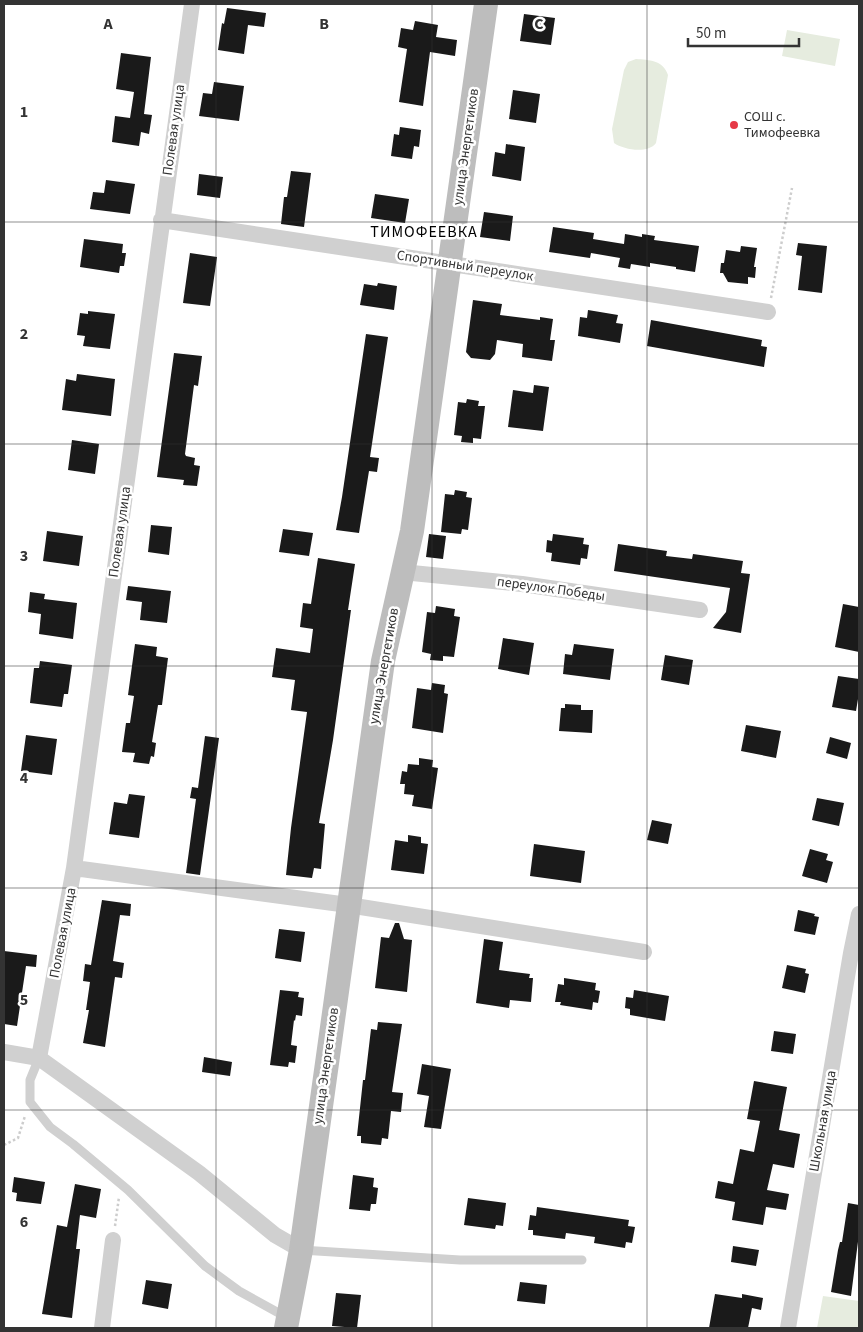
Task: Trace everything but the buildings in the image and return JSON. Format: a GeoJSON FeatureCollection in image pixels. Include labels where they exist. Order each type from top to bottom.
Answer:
{"type":"FeatureCollection","features":[{"type":"Feature","properties":{"kind":"street","name":"Полевая улица"},"geometry":{"type":"LineString","coordinates":[[39,1058],[74,868],[192,4]]}},
{"type":"Feature","properties":{"kind":"street","name":"улица Энергетиков"},"geometry":{"type":"LineString","coordinates":[[287,1323],[301,1250],[382,661],[412,531],[486,4]]}},
{"type":"Feature","properties":{"kind":"street","name":"Спортивный переулок"},"geometry":{"type":"LineString","coordinates":[[161,220],[768,312]]}},
{"type":"Feature","properties":{"kind":"street","name":"переулок Победы"},"geometry":{"type":"LineString","coordinates":[[402,572],[522,584],[700,610]]}},
{"type":"Feature","properties":{"kind":"street"},"geometry":{"type":"LineString","coordinates":[[74,868],[348,905],[644,952]]}},
{"type":"Feature","properties":{"kind":"street","name":"Школьная улица"},"geometry":{"type":"LineString","coordinates":[[788,1328],[859,914]]}},
{"type":"Feature","properties":{"kind":"street"},"geometry":{"type":"LineString","coordinates":[[4,1052],[39,1058],[199,1173],[275,1235],[301,1250]]}},
{"type":"Feature","properties":{"kind":"street"},"geometry":{"type":"LineString","coordinates":[[102,1328],[113,1240]]}},
{"type":"Feature","properties":{"kind":"lane"},"geometry":{"type":"LineString","coordinates":[[39,1058],[30,1080],[30,1102],[50,1127],[121,1184],[205,1266],[287,1323]]}},
{"type":"Feature","properties":{"kind":"lane"},"geometry":{"type":"LineString","coordinates":[[301,1250],[460,1260],[582,1260]]}},
{"type":"Feature","properties":{"kind":"path"},"geometry":{"type":"LineString","coordinates":[[768,312],[792,188]]}},
{"type":"Feature","properties":{"kind":"path"},"geometry":{"type":"LineString","coordinates":[[4,1145],[18,1138],[30,1102]]}},
{"type":"Feature","properties":{"kind":"path"},"geometry":{"type":"LineString","coordinates":[[113,1240],[121,1184]]}},
{"type":"Feature","properties":{"kind":"shaded area"},"geometry":{"type":"Polygon","coordinates":[[[787,30],[840,39],[835,66],[782,56],[787,30]]]}},
{"type":"Feature","properties":{"kind":"shaded area"},"geometry":{"type":"Polygon","coordinates":[[[636,59],[651,61],[663,66],[668,75],[656,143],[642,150],[624,148],[614,143],[612,129],[624,70],[628,62],[636,59]]]}},
{"type":"Feature","properties":{"kind":"shaded area"},"geometry":{"type":"Polygon","coordinates":[[[823,1296],[859,1301],[859,1328],[817,1328],[823,1296]]]}},
{"type":"Feature","properties":{"kind":"place","name":"СОШ с. Тимофеевка"},"geometry":{"type":"Point","coordinates":[734,125]}},
{"type":"Feature","properties":{"kind":"district","name":"ТИМОФЕЕВКА"},"geometry":{"type":"Point","coordinates":[424,232]}}]}
